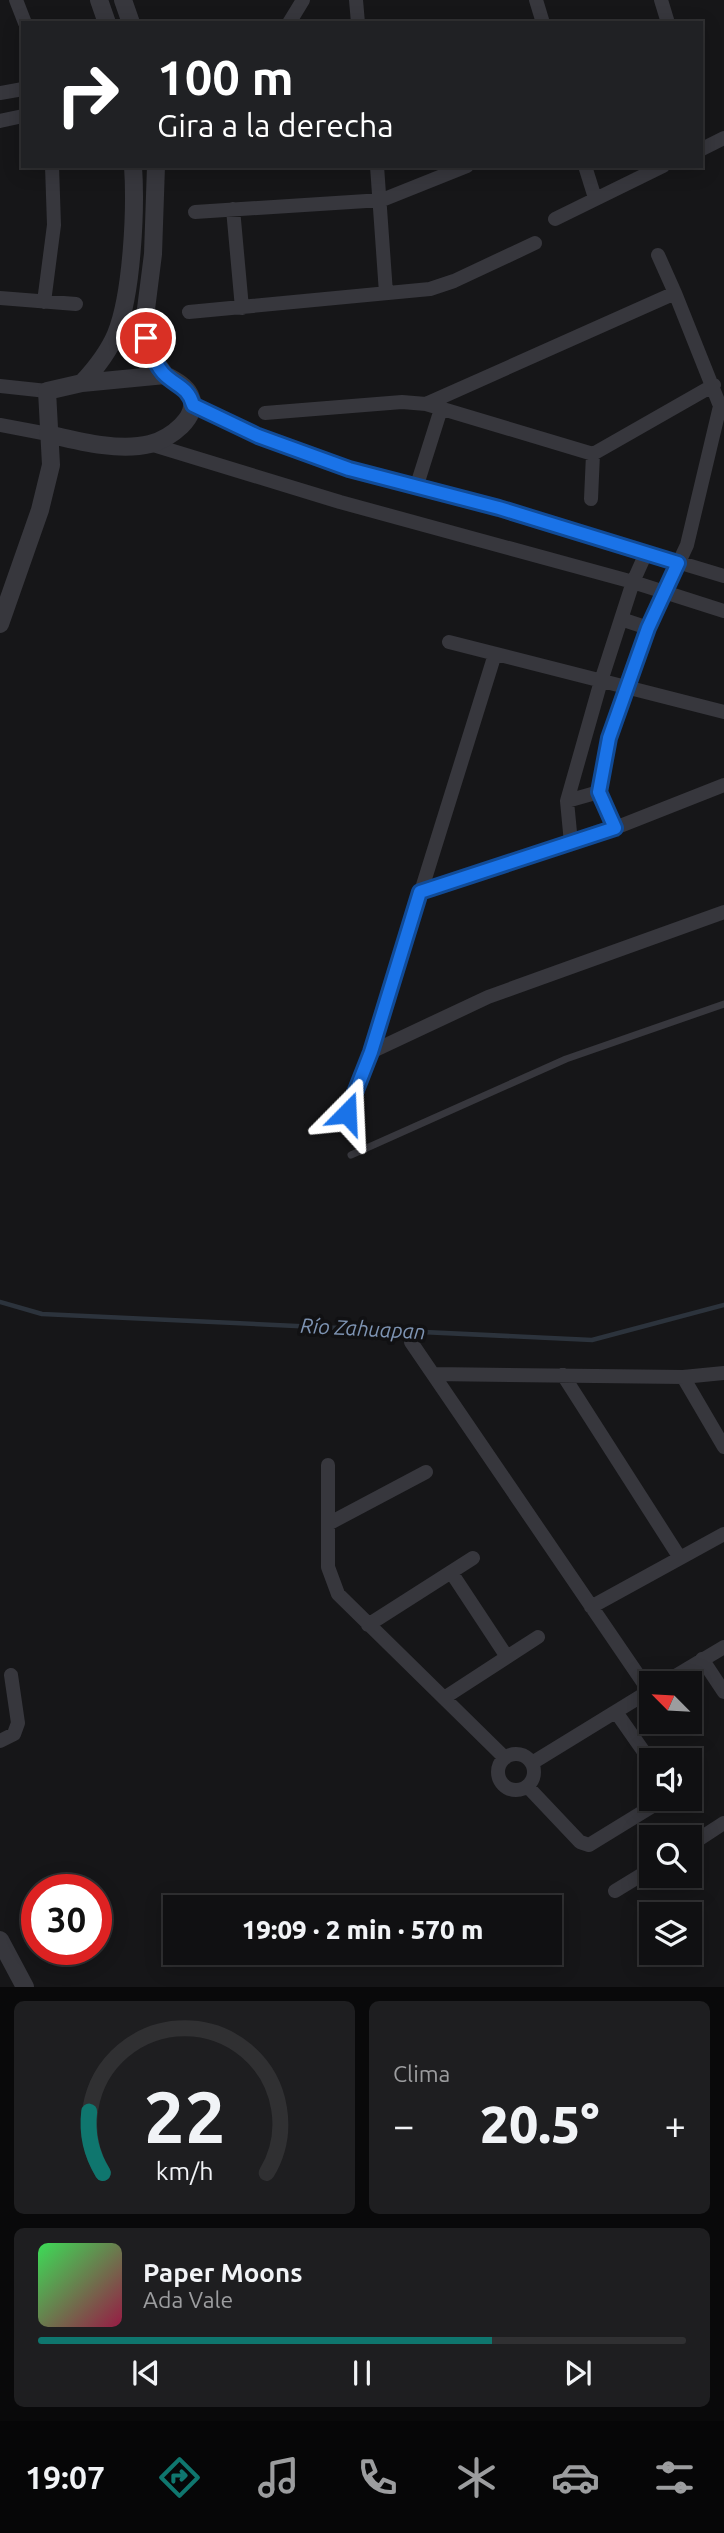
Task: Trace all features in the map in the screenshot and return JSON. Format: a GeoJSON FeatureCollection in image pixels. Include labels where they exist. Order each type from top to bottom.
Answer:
{"type":"FeatureCollection","features":[{"type":"Feature","properties":{"kind":"street"},"geometry":{"type":"LineString","coordinates":[[16,0],[24,21]]}},
{"type":"Feature","properties":{"kind":"street"},"geometry":{"type":"LineString","coordinates":[[99,0],[106,21]]}},
{"type":"Feature","properties":{"kind":"street"},"geometry":{"type":"LineString","coordinates":[[123,0],[130,21]]}},
{"type":"Feature","properties":{"kind":"street"},"geometry":{"type":"LineString","coordinates":[[290,21],[303,0]]}},
{"type":"Feature","properties":{"kind":"street"},"geometry":{"type":"LineString","coordinates":[[356,0],[358,21]]}},
{"type":"Feature","properties":{"kind":"street"},"geometry":{"type":"LineString","coordinates":[[536,0],[542,21]]}},
{"type":"Feature","properties":{"kind":"street"},"geometry":{"type":"LineString","coordinates":[[661,0],[667,21]]}},
{"type":"Feature","properties":{"kind":"street"},"geometry":{"type":"LineString","coordinates":[[0,93],[21,89]]}},
{"type":"Feature","properties":{"kind":"street"},"geometry":{"type":"LineString","coordinates":[[0,121],[21,116]]}},
{"type":"Feature","properties":{"kind":"street"},"geometry":{"type":"LineString","coordinates":[[703,144],[724,138]]}},
{"type":"Feature","properties":{"kind":"street"},"geometry":{"type":"LineString","coordinates":[[44,302],[54,225],[52,168]]}},
{"type":"Feature","properties":{"kind":"street"},"geometry":{"type":"LineString","coordinates":[[82,383],[107,351],[122,313],[129,252],[133,168]]}},
{"type":"Feature","properties":{"kind":"street"},"geometry":{"type":"LineString","coordinates":[[150,444],[178,429],[188,417],[193,405],[190,393],[164,375],[153,358],[146,338],[145,317],[153,254],[156,168]]}},
{"type":"Feature","properties":{"kind":"street"},"geometry":{"type":"LineString","coordinates":[[377,168],[382,200],[386,293]]}},
{"type":"Feature","properties":{"kind":"street"},"geometry":{"type":"LineString","coordinates":[[195,212],[382,200],[462,168]]}},
{"type":"Feature","properties":{"kind":"street"},"geometry":{"type":"LineString","coordinates":[[586,168],[594,198]]}},
{"type":"Feature","properties":{"kind":"street"},"geometry":{"type":"LineString","coordinates":[[555,219],[659,168]]}},
{"type":"Feature","properties":{"kind":"street"},"geometry":{"type":"LineString","coordinates":[[233,209],[242,308]]}},
{"type":"Feature","properties":{"kind":"street"},"geometry":{"type":"LineString","coordinates":[[189,312],[430,289],[454,281],[535,243]]}},
{"type":"Feature","properties":{"kind":"street"},"geometry":{"type":"LineString","coordinates":[[129,252],[153,254]]}},
{"type":"Feature","properties":{"kind":"street"},"geometry":{"type":"LineString","coordinates":[[615,828],[599,792],[609,738],[648,628],[693,525],[720,406],[714,385],[659,255]]}},
{"type":"Feature","properties":{"kind":"street"},"geometry":{"type":"LineString","coordinates":[[426,404],[675,293]]}},
{"type":"Feature","properties":{"kind":"street"},"geometry":{"type":"LineString","coordinates":[[0,298],[76,304]]}},
{"type":"Feature","properties":{"kind":"street"},"geometry":{"type":"LineString","coordinates":[[122,313],[145,317]]}},
{"type":"Feature","properties":{"kind":"street"},"geometry":{"type":"LineString","coordinates":[[0,386],[47,391],[82,383],[164,375]]}},
{"type":"Feature","properties":{"kind":"street"},"geometry":{"type":"LineString","coordinates":[[265,413],[402,402],[426,404],[593,454],[714,385]]}},
{"type":"Feature","properties":{"kind":"street"},"geometry":{"type":"LineString","coordinates":[[0,624],[40,510],[51,465],[47,391]]}},
{"type":"Feature","properties":{"kind":"street"},"geometry":{"type":"LineString","coordinates":[[193,405],[258,436],[349,469],[499,508],[722,575]]}},
{"type":"Feature","properties":{"kind":"street"},"geometry":{"type":"LineString","coordinates":[[415,488],[442,409]]}},
{"type":"Feature","properties":{"kind":"street"},"geometry":{"type":"LineString","coordinates":[[0,425],[80,441],[150,444],[340,502],[633,582],[724,611]]}},
{"type":"Feature","properties":{"kind":"street"},"geometry":{"type":"LineString","coordinates":[[591,499],[593,454]]}},
{"type":"Feature","properties":{"kind":"street"},"geometry":{"type":"LineString","coordinates":[[571,843],[568,801],[584,739],[633,582],[646,553]]}},
{"type":"Feature","properties":{"kind":"street"},"geometry":{"type":"LineString","coordinates":[[621,619],[648,628]]}},
{"type":"Feature","properties":{"kind":"street"},"geometry":{"type":"LineString","coordinates":[[449,642],[724,712]]}},
{"type":"Feature","properties":{"kind":"street"},"geometry":{"type":"LineString","coordinates":[[347,1113],[371,1052],[495,654]]}},
{"type":"Feature","properties":{"kind":"street"},"geometry":{"type":"LineString","coordinates":[[584,739],[609,738]]}},
{"type":"Feature","properties":{"kind":"street"},"geometry":{"type":"LineString","coordinates":[[420,892],[615,828],[724,785]]}},
{"type":"Feature","properties":{"kind":"street"},"geometry":{"type":"LineString","coordinates":[[568,801],[599,792]]}},
{"type":"Feature","properties":{"kind":"street"},"geometry":{"type":"LineString","coordinates":[[371,1052],[488,997],[724,912]]}},
{"type":"Feature","properties":{"kind":"street"},"geometry":{"type":"LineString","coordinates":[[411,1342],[591,1606],[641,1671]]}},
{"type":"Feature","properties":{"kind":"street"},"geometry":{"type":"LineString","coordinates":[[433,1374],[683,1377],[724,1373]]}},
{"type":"Feature","properties":{"kind":"street"},"geometry":{"type":"LineString","coordinates":[[563,1375],[680,1558]]}},
{"type":"Feature","properties":{"kind":"street"},"geometry":{"type":"LineString","coordinates":[[683,1377],[724,1447]]}},
{"type":"Feature","properties":{"kind":"street"},"geometry":{"type":"LineString","coordinates":[[328,1465],[328,1567],[338,1594],[505,1758]]}},
{"type":"Feature","properties":{"kind":"street"},"geometry":{"type":"LineString","coordinates":[[328,1524],[426,1472]]}},
{"type":"Feature","properties":{"kind":"street"},"geometry":{"type":"LineString","coordinates":[[591,1606],[724,1534]]}},
{"type":"Feature","properties":{"kind":"street"},"geometry":{"type":"LineString","coordinates":[[368,1625],[473,1558]]}},
{"type":"Feature","properties":{"kind":"street"},"geometry":{"type":"LineString","coordinates":[[451,1572],[507,1657]]}},
{"type":"Feature","properties":{"kind":"street"},"geometry":{"type":"LineString","coordinates":[[444,1698],[538,1637]]}},
{"type":"Feature","properties":{"kind":"street"},"geometry":{"type":"LineString","coordinates":[[682,1671],[724,1647]]}},
{"type":"Feature","properties":{"kind":"street"},"geometry":{"type":"LineString","coordinates":[[702,1659],[724,1692]]}},
{"type":"Feature","properties":{"kind":"street"},"geometry":{"type":"LineString","coordinates":[[0,1741],[14,1734],[18,1723],[12,1675]]}},
{"type":"Feature","properties":{"kind":"street"},"geometry":{"type":"LineString","coordinates":[[532,1763],[639,1697]]}},
{"type":"Feature","properties":{"kind":"street"},"geometry":{"type":"LineString","coordinates":[[615,1712],[641,1748]]}},
{"type":"Feature","properties":{"kind":"street"},"geometry":{"type":"LineString","coordinates":[[523,1755],[532,1763],[534,1776],[527,1786],[515,1790],[504,1785],[498,1774],[505,1758],[523,1755]]}},
{"type":"Feature","properties":{"kind":"street"},"geometry":{"type":"LineString","coordinates":[[527,1786],[580,1842],[589,1844],[644,1811]]}},
{"type":"Feature","properties":{"kind":"street"},"geometry":{"type":"LineString","coordinates":[[702,1838],[724,1824]]}},
{"type":"Feature","properties":{"kind":"street"},"geometry":{"type":"LineString","coordinates":[[615,1891],[639,1876]]}},
{"type":"Feature","properties":{"kind":"street"},"geometry":{"type":"LineString","coordinates":[[0,1940],[24,1987]]}},
{"type":"Feature","properties":{"kind":"lane"},"geometry":{"type":"LineString","coordinates":[[351,1155],[566,1059],[724,1003]]}},
{"type":"Feature","properties":{"kind":"waterway","name":"Río Zahuapan"},"geometry":{"type":"LineString","coordinates":[[0,1302],[42,1314],[592,1340],[724,1305]]}},
{"type":"Feature","properties":{"kind":"route"},"geometry":{"type":"LineString","coordinates":[[146,338],[153,358],[164,375],[190,393],[193,405],[258,436],[405,486],[499,508],[678,563],[648,628],[609,738],[599,792],[615,828],[420,892],[371,1052],[347,1113]]}}]}
